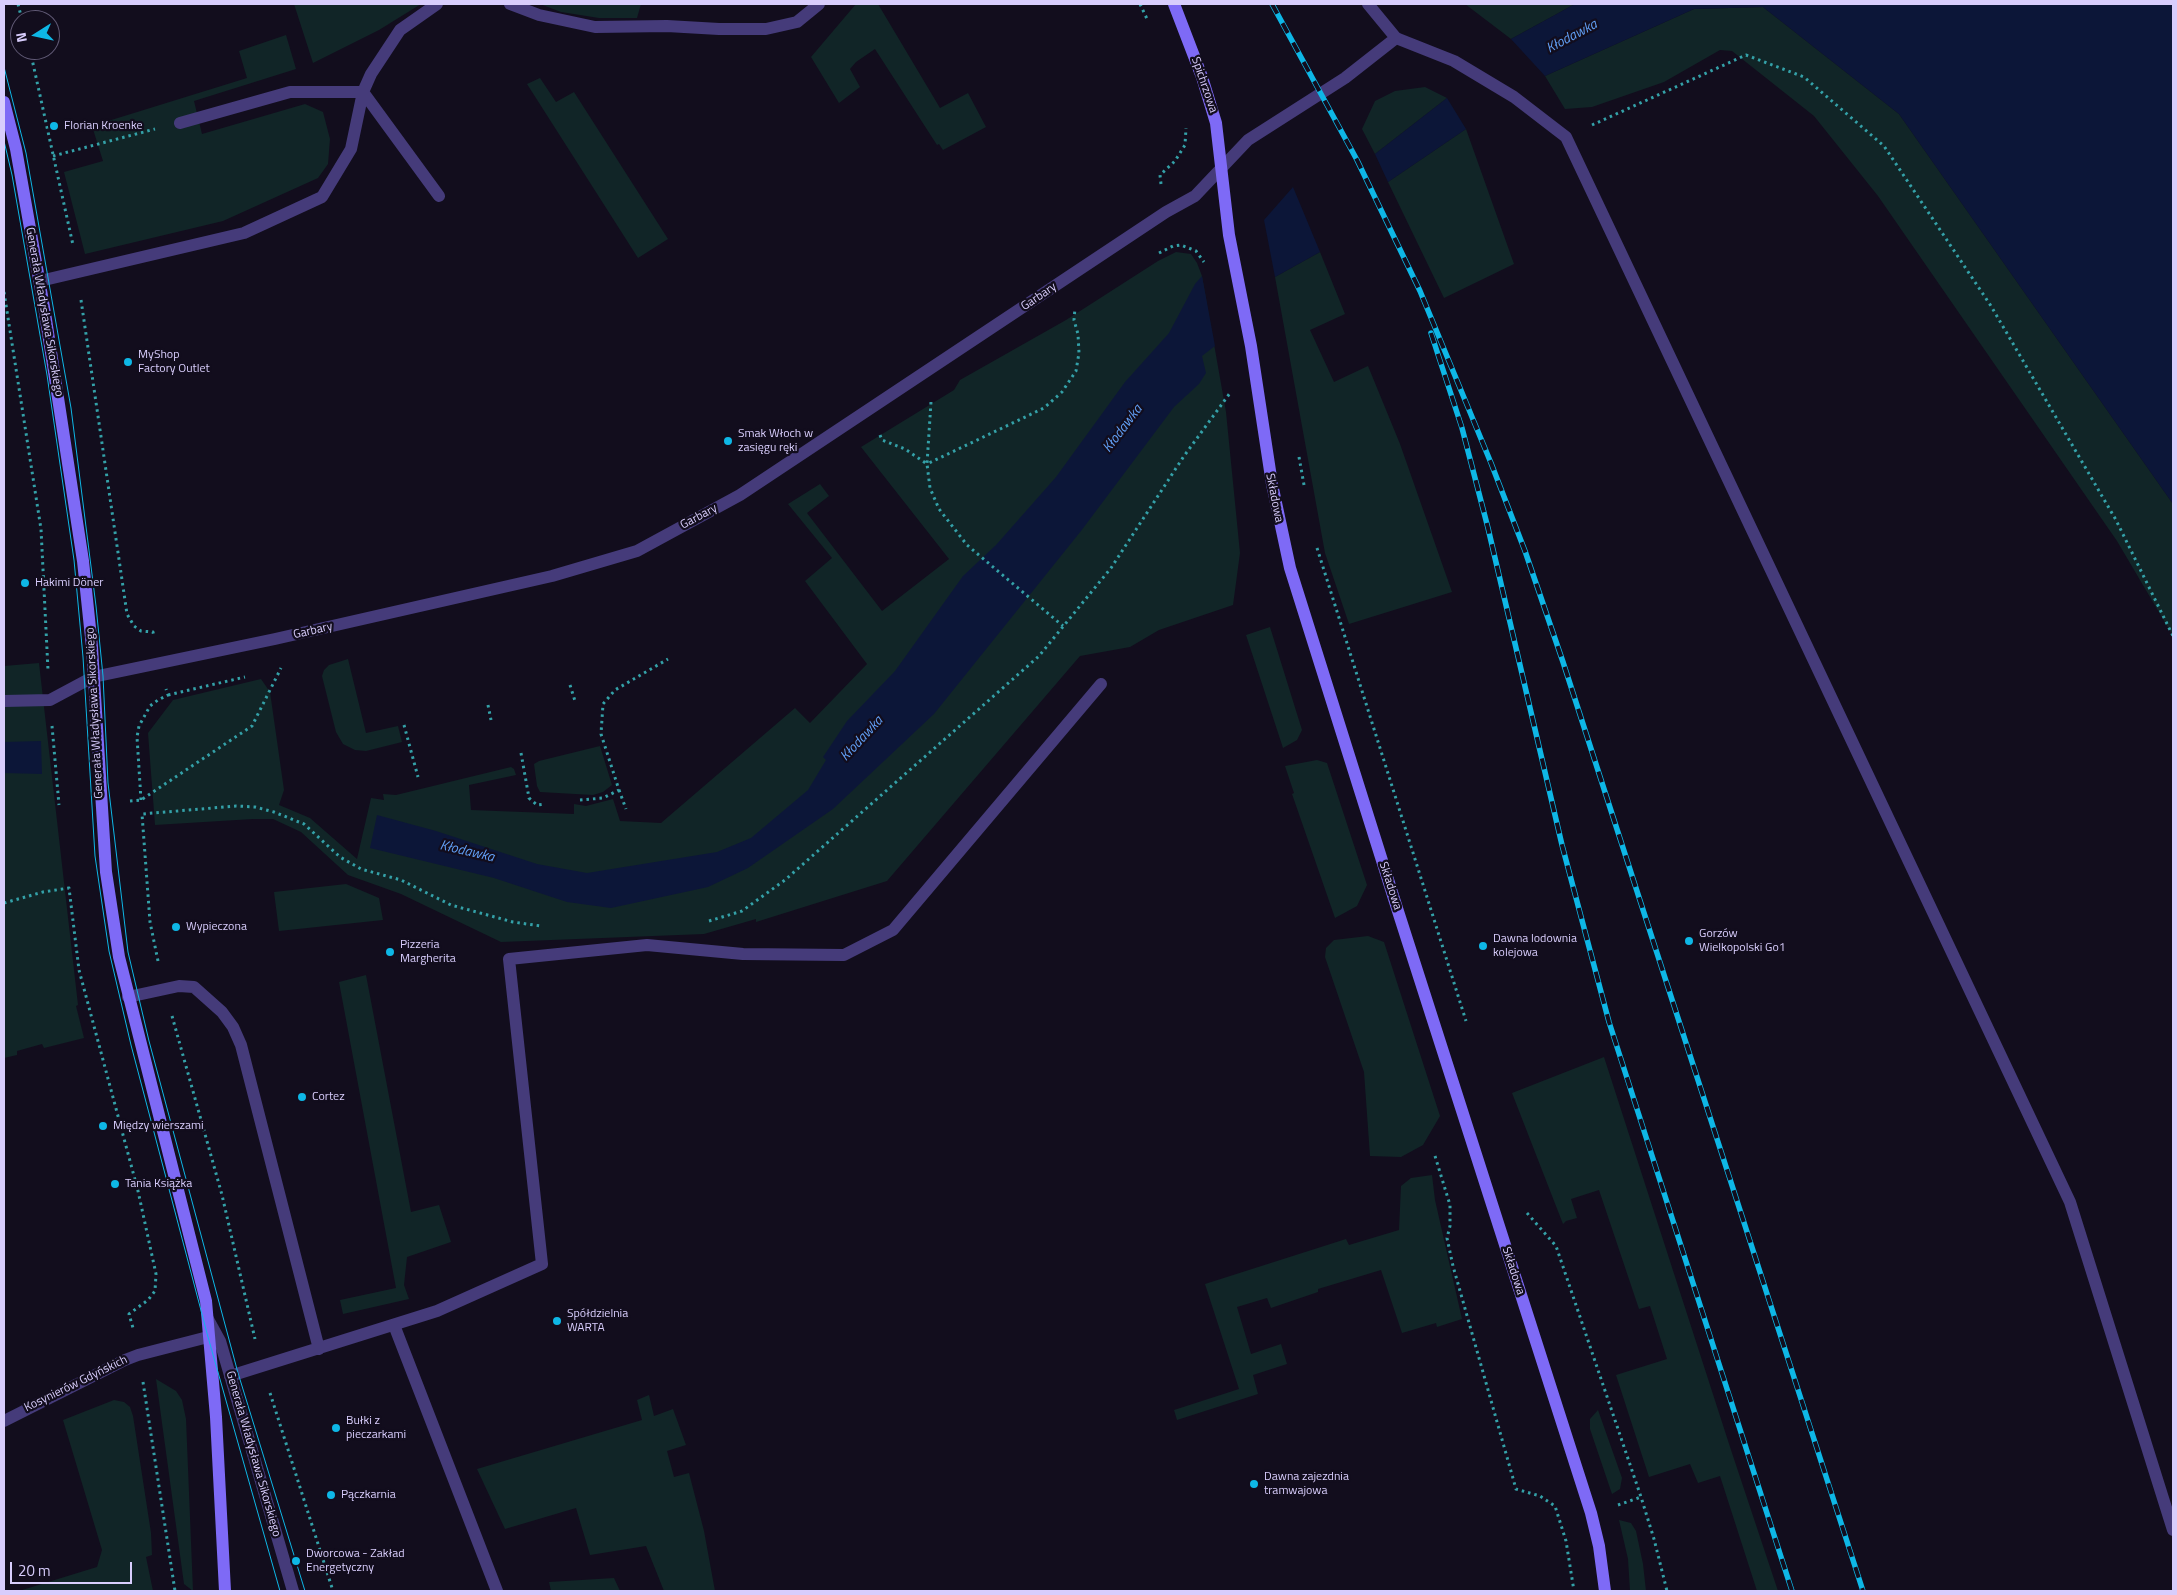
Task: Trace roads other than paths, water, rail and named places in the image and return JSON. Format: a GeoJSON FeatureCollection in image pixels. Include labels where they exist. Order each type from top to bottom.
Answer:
{"type":"FeatureCollection","features":[{"type":"Feature","properties":{"kind":"street"},"geometry":{"type":"LineString","coordinates":[[40,281],[244,233],[322,197],[350,149],[363,92],[371,74],[400,30],[437,4]]}},
{"type":"Feature","properties":{"kind":"street"},"geometry":{"type":"LineString","coordinates":[[510,4],[539,16],[595,28],[667,26],[718,29],[766,29],[797,22],[819,4]]}},
{"type":"Feature","properties":{"kind":"street","name":"Spichrzowa"},"geometry":{"type":"LineString","coordinates":[[1174,4],[1213,111],[1222,169]]}},
{"type":"Feature","properties":{"kind":"street"},"geometry":{"type":"LineString","coordinates":[[1368,4],[1396,38],[1454,61],[1514,97],[1566,137],[2070,1202],[2173,1530]]}},
{"type":"Feature","properties":{"kind":"street","name":"Garbary"},"geometry":{"type":"LineString","coordinates":[[4,701],[50,700],[94,677],[275,640],[542,578],[637,551],[740,495],[865,414],[1166,212],[1195,196],[1248,140],[1345,78],[1396,38]]}},
{"type":"Feature","properties":{"kind":"street"},"geometry":{"type":"LineString","coordinates":[[180,122],[290,92],[363,92]]}},
{"type":"Feature","properties":{"kind":"street"},"geometry":{"type":"LineString","coordinates":[[363,92],[439,196]]}},
{"type":"Feature","properties":{"kind":"street","name":"Generała Władysława Sikorskiego"},"geometry":{"type":"LineString","coordinates":[[4,102],[16,149],[40,281],[66,440],[83,561],[94,677],[106,872],[118,957],[198,1265],[208,1319],[208,1338],[216,1417],[225,1591]]}},
{"type":"Feature","properties":{"kind":"street","name":"Składowa"},"geometry":{"type":"LineString","coordinates":[[1222,169],[1229,235],[1272,484],[1290,568],[1392,895],[1591,1513],[1599,1546],[1605,1591]]}},
{"type":"Feature","properties":{"kind":"street"},"geometry":{"type":"LineString","coordinates":[[230,1376],[437,1312],[542,1264],[509,959],[647,945],[743,954],[844,955],[893,930],[1100,684]]}},
{"type":"Feature","properties":{"kind":"street"},"geometry":{"type":"LineString","coordinates":[[128,997],[165,989],[194,987],[222,1012],[233,1027],[241,1045],[319,1349]]}},
{"type":"Feature","properties":{"kind":"street","name":"Generała Władysława Sikorskiego"},"geometry":{"type":"LineString","coordinates":[[208,1319],[220,1341],[293,1591]]}},
{"type":"Feature","properties":{"kind":"street"},"geometry":{"type":"LineString","coordinates":[[394,1325],[497,1591]]}},
{"type":"Feature","properties":{"kind":"street","name":"Kosynierów Gdyńskich"},"geometry":{"type":"LineString","coordinates":[[4,1420],[138,1354],[208,1338]]}},
{"type":"Feature","properties":{"kind":"water","name":"Kłodawka"},"geometry":{"type":"Polygon","coordinates":[[[1575,4],[2173,4],[2173,504],[1899,114],[1763,7],[1694,9],[1545,76],[1511,39],[1575,4]]]}},
{"type":"Feature","properties":{"kind":"water"},"geometry":{"type":"Polygon","coordinates":[[[1447,98],[1466,129],[1388,182],[1375,154],[1447,98]]]}},
{"type":"Feature","properties":{"kind":"water"},"geometry":{"type":"Polygon","coordinates":[[[1293,187],[1320,252],[1275,277],[1264,220],[1293,187]]]}},
{"type":"Feature","properties":{"kind":"water","name":"Kłodawka"},"geometry":{"type":"Polygon","coordinates":[[[1202,276],[1215,346],[1202,356],[1206,373],[1199,384],[1174,407],[1081,531],[934,714],[833,809],[748,868],[708,887],[611,908],[567,902],[494,878],[370,848],[377,815],[436,831],[537,864],[587,873],[717,852],[751,838],[808,790],[826,760],[823,757],[847,721],[895,671],[963,576],[996,545],[1056,477],[1125,382],[1169,333],[1195,284],[1202,276]]]}},
{"type":"Feature","properties":{"kind":"water"},"geometry":{"type":"Polygon","coordinates":[[[41,741],[42,774],[4,773],[4,742],[41,741]]]}},
{"type":"Feature","properties":{"kind":"tram line"},"geometry":{"type":"LineString","coordinates":[[4,67],[26,153],[71,408],[96,606],[103,676],[108,783],[128,952],[149,1041],[238,1373],[305,1591]]}},
{"type":"Feature","properties":{"kind":"tram line"},"geometry":{"type":"LineString","coordinates":[[4,141],[12,175],[47,375],[74,560],[83,657],[95,856],[109,951],[131,1045],[208,1337],[280,1591]]}},
{"type":"Feature","properties":{"kind":"railway"},"geometry":{"type":"LineString","coordinates":[[1272,4],[1357,160],[1420,291],[1525,551],[1563,662],[1863,1591]]}},
{"type":"Feature","properties":{"kind":"railway"},"geometry":{"type":"LineString","coordinates":[[1431,333],[1462,428],[1488,528],[1562,845],[1609,1022],[1792,1591]]}},
{"type":"Feature","properties":{"kind":"place","name":"Florian Kroenke"},"geometry":{"type":"Point","coordinates":[54,126]}},
{"type":"Feature","properties":{"kind":"place","name":"MyShop Factory Outlet"},"geometry":{"type":"Point","coordinates":[128,362]}},
{"type":"Feature","properties":{"kind":"place","name":"Smak Włoch w zasięgu ręki"},"geometry":{"type":"Point","coordinates":[728,441]}},
{"type":"Feature","properties":{"kind":"place","name":"Hakimi Döner"},"geometry":{"type":"Point","coordinates":[25,583]}},
{"type":"Feature","properties":{"kind":"place","name":"Wypieczona"},"geometry":{"type":"Point","coordinates":[176,927]}},
{"type":"Feature","properties":{"kind":"place","name":"Gorzów Wielkopolski Go1"},"geometry":{"type":"Point","coordinates":[1689,941]}},
{"type":"Feature","properties":{"kind":"place","name":"Dawna lodownia kolejowa"},"geometry":{"type":"Point","coordinates":[1483,946]}},
{"type":"Feature","properties":{"kind":"place","name":"Pizzeria Margherita"},"geometry":{"type":"Point","coordinates":[390,952]}},
{"type":"Feature","properties":{"kind":"place","name":"Cortez"},"geometry":{"type":"Point","coordinates":[302,1097]}},
{"type":"Feature","properties":{"kind":"place","name":"Między wierszami"},"geometry":{"type":"Point","coordinates":[103,1126]}},
{"type":"Feature","properties":{"kind":"place","name":"Tania Książka"},"geometry":{"type":"Point","coordinates":[115,1184]}},
{"type":"Feature","properties":{"kind":"place","name":"Spółdzielnia WARTA"},"geometry":{"type":"Point","coordinates":[557,1321]}},
{"type":"Feature","properties":{"kind":"place","name":"Bułki z pieczarkami"},"geometry":{"type":"Point","coordinates":[336,1428]}},
{"type":"Feature","properties":{"kind":"place","name":"Dawna zajezdnia tramwajowa"},"geometry":{"type":"Point","coordinates":[1254,1484]}},
{"type":"Feature","properties":{"kind":"place","name":"Pączkarnia"},"geometry":{"type":"Point","coordinates":[331,1495]}},
{"type":"Feature","properties":{"kind":"place","name":"Dworcowa - Zakład Energetyczny"},"geometry":{"type":"Point","coordinates":[296,1561]}}]}
